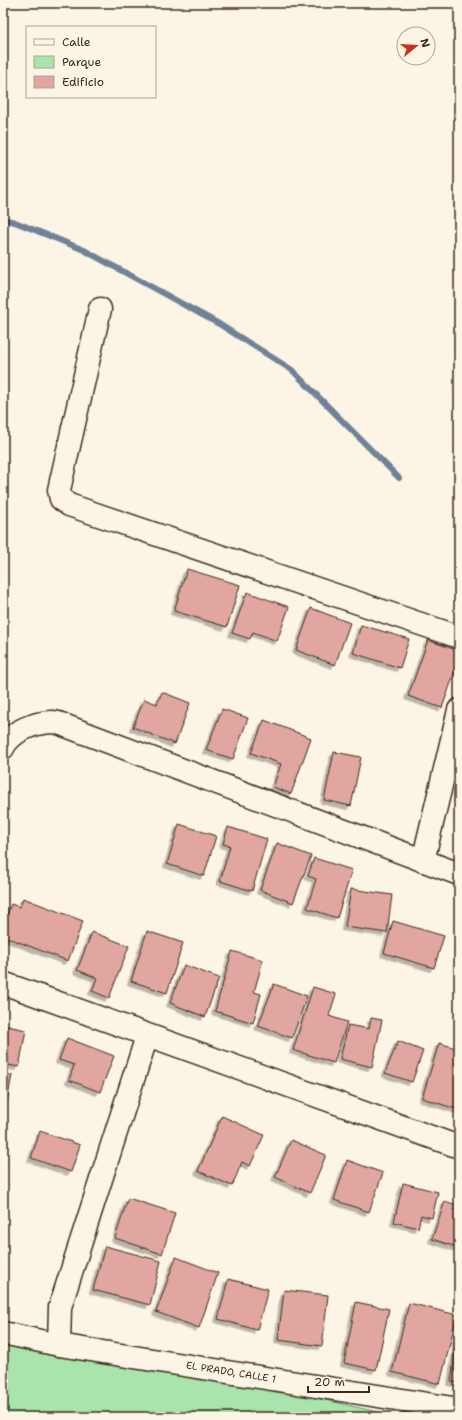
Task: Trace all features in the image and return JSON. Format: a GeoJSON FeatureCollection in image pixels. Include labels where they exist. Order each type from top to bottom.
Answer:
{"type":"FeatureCollection","features":[{"type":"Feature","properties":{"kind":"street"},"geometry":{"type":"LineString","coordinates":[[100,309],[59,490],[61,500],[76,508],[459,637]]}},
{"type":"Feature","properties":{"kind":"street"},"geometry":{"type":"LineString","coordinates":[[423,861],[459,710]]}},
{"type":"Feature","properties":{"kind":"street"},"geometry":{"type":"LineString","coordinates":[[3,748],[16,733],[31,725],[52,722],[459,874]]}},
{"type":"Feature","properties":{"kind":"street"},"geometry":{"type":"LineString","coordinates":[[3,983],[459,1147]]}},
{"type":"Feature","properties":{"kind":"street"},"geometry":{"type":"LineString","coordinates":[[59,1345],[60,1307],[147,1036]]}},
{"type":"Feature","properties":{"kind":"street","name":"EL PRADO, CALLE 1"},"geometry":{"type":"LineString","coordinates":[[3,1333],[59,1345],[459,1409]]}},
{"type":"Feature","properties":{"kind":"green space"},"geometry":{"type":"Polygon","coordinates":[[[3,1344],[299,1394],[400,1417],[3,1417],[3,1344]]]}},
{"type":"Feature","properties":{"kind":"building"},"geometry":{"type":"Polygon","coordinates":[[[187,569],[240,585],[227,627],[174,611],[187,569]]]}},
{"type":"Feature","properties":{"kind":"building"},"geometry":{"type":"Polygon","coordinates":[[[247,592],[289,607],[277,641],[253,632],[250,639],[232,633],[247,592]]]}},
{"type":"Feature","properties":{"kind":"building"},"geometry":{"type":"Polygon","coordinates":[[[311,608],[350,623],[335,665],[296,650],[311,608]]]}},
{"type":"Feature","properties":{"kind":"building"},"geometry":{"type":"Polygon","coordinates":[[[361,625],[409,639],[400,668],[353,653],[361,625]]]}},
{"type":"Feature","properties":{"kind":"building"},"geometry":{"type":"Polygon","coordinates":[[[428,640],[459,651],[459,660],[442,708],[408,696],[428,640]]]}},
{"type":"Feature","properties":{"kind":"building"},"geometry":{"type":"Polygon","coordinates":[[[162,692],[190,703],[175,744],[133,727],[144,699],[157,704],[162,692]]]}},
{"type":"Feature","properties":{"kind":"building"},"geometry":{"type":"Polygon","coordinates":[[[222,709],[248,718],[233,759],[206,750],[222,709]]]}},
{"type":"Feature","properties":{"kind":"building"},"geometry":{"type":"Polygon","coordinates":[[[264,720],[311,738],[291,794],[273,787],[281,764],[251,753],[264,720]]]}},
{"type":"Feature","properties":{"kind":"building"},"geometry":{"type":"Polygon","coordinates":[[[334,752],[361,757],[351,806],[324,800],[334,752]]]}},
{"type":"Feature","properties":{"kind":"building"},"geometry":{"type":"Polygon","coordinates":[[[179,824],[216,836],[204,876],[167,864],[179,824]]]}},
{"type":"Feature","properties":{"kind":"building"},"geometry":{"type":"Polygon","coordinates":[[[228,827],[267,839],[252,891],[220,881],[230,846],[223,844],[228,827]]]}},
{"type":"Feature","properties":{"kind":"building"},"geometry":{"type":"Polygon","coordinates":[[[277,843],[311,856],[293,903],[260,890],[277,843]]]}},
{"type":"Feature","properties":{"kind":"building"},"geometry":{"type":"Polygon","coordinates":[[[314,858],[352,870],[337,918],[307,908],[316,879],[308,876],[314,858]]]}},
{"type":"Feature","properties":{"kind":"building"},"geometry":{"type":"Polygon","coordinates":[[[351,889],[392,895],[387,933],[345,927],[351,889]]]}},
{"type":"Feature","properties":{"kind":"building"},"geometry":{"type":"Polygon","coordinates":[[[23,898],[83,921],[68,961],[3,936],[3,925],[11,904],[20,907],[23,898]]]}},
{"type":"Feature","properties":{"kind":"building"},"geometry":{"type":"Polygon","coordinates":[[[393,921],[444,936],[434,968],[384,953],[393,921]]]}},
{"type":"Feature","properties":{"kind":"building"},"geometry":{"type":"Polygon","coordinates":[[[147,931],[183,943],[167,993],[131,981],[147,931]]]}},
{"type":"Feature","properties":{"kind":"building"},"geometry":{"type":"Polygon","coordinates":[[[92,932],[129,946],[109,998],[92,991],[97,978],[77,970],[92,932]]]}},
{"type":"Feature","properties":{"kind":"building"},"geometry":{"type":"Polygon","coordinates":[[[232,951],[263,960],[254,992],[261,994],[253,1023],[215,1011],[232,951]]]}},
{"type":"Feature","properties":{"kind":"building"},"geometry":{"type":"Polygon","coordinates":[[[184,965],[219,978],[205,1017],[170,1003],[184,965]]]}},
{"type":"Feature","properties":{"kind":"building"},"geometry":{"type":"Polygon","coordinates":[[[274,984],[307,996],[292,1038],[258,1026],[274,984]]]}},
{"type":"Feature","properties":{"kind":"building"},"geometry":{"type":"Polygon","coordinates":[[[313,987],[336,994],[329,1016],[347,1022],[334,1063],[293,1050],[313,987]]]}},
{"type":"Feature","properties":{"kind":"building"},"geometry":{"type":"Polygon","coordinates":[[[371,1018],[382,1020],[372,1067],[340,1059],[348,1025],[369,1029],[371,1018]]]}},
{"type":"Feature","properties":{"kind":"building"},"geometry":{"type":"Polygon","coordinates":[[[3,1025],[26,1030],[19,1067],[3,1064],[3,1025]]]}},
{"type":"Feature","properties":{"kind":"building"},"geometry":{"type":"Polygon","coordinates":[[[67,1038],[114,1056],[100,1092],[69,1080],[74,1065],[59,1060],[67,1038]]]}},
{"type":"Feature","properties":{"kind":"building"},"geometry":{"type":"Polygon","coordinates":[[[398,1041],[423,1051],[412,1082],[385,1073],[398,1041]]]}},
{"type":"Feature","properties":{"kind":"building"},"geometry":{"type":"Polygon","coordinates":[[[439,1043],[459,1049],[459,1110],[422,1098],[439,1043]]]}},
{"type":"Feature","properties":{"kind":"building"},"geometry":{"type":"Polygon","coordinates":[[[3,1074],[12,1075],[6,1107],[3,1107],[3,1074]]]}},
{"type":"Feature","properties":{"kind":"building"},"geometry":{"type":"Polygon","coordinates":[[[3,1116],[6,1116],[4,1158],[3,1158],[3,1116]]]}},
{"type":"Feature","properties":{"kind":"building"},"geometry":{"type":"Polygon","coordinates":[[[222,1116],[264,1135],[250,1166],[242,1162],[232,1186],[198,1171],[222,1116]]]}},
{"type":"Feature","properties":{"kind":"building"},"geometry":{"type":"Polygon","coordinates":[[[40,1131],[80,1145],[71,1172],[31,1158],[40,1131]]]}},
{"type":"Feature","properties":{"kind":"building"},"geometry":{"type":"Polygon","coordinates":[[[291,1140],[326,1155],[310,1193],[275,1177],[291,1140]]]}},
{"type":"Feature","properties":{"kind":"building"},"geometry":{"type":"Polygon","coordinates":[[[3,1159],[6,1159],[5,1203],[3,1203],[3,1159]]]}},
{"type":"Feature","properties":{"kind":"building"},"geometry":{"type":"Polygon","coordinates":[[[347,1160],[383,1173],[369,1212],[334,1200],[347,1160]]]}},
{"type":"Feature","properties":{"kind":"building"},"geometry":{"type":"Polygon","coordinates":[[[403,1183],[438,1192],[432,1218],[421,1215],[418,1228],[394,1222],[403,1183]]]}},
{"type":"Feature","properties":{"kind":"building"},"geometry":{"type":"Polygon","coordinates":[[[128,1198],[175,1213],[162,1254],[115,1238],[128,1198]]]}},
{"type":"Feature","properties":{"kind":"building"},"geometry":{"type":"Polygon","coordinates":[[[445,1201],[459,1206],[459,1248],[432,1239],[445,1201]]]}},
{"type":"Feature","properties":{"kind":"building"},"geometry":{"type":"Polygon","coordinates":[[[105,1246],[161,1261],[150,1305],[93,1290],[105,1246]]]}},
{"type":"Feature","properties":{"kind":"building"},"geometry":{"type":"Polygon","coordinates":[[[176,1257],[218,1273],[199,1328],[156,1312],[176,1257]]]}},
{"type":"Feature","properties":{"kind":"building"},"geometry":{"type":"Polygon","coordinates":[[[228,1279],[268,1289],[257,1330],[218,1319],[228,1279]]]}},
{"type":"Feature","properties":{"kind":"building"},"geometry":{"type":"Polygon","coordinates":[[[284,1290],[328,1295],[322,1346],[278,1340],[284,1290]]]}},
{"type":"Feature","properties":{"kind":"building"},"geometry":{"type":"Polygon","coordinates":[[[356,1302],[389,1309],[376,1370],[344,1363],[356,1302]]]}},
{"type":"Feature","properties":{"kind":"building"},"geometry":{"type":"Polygon","coordinates":[[[409,1303],[457,1315],[440,1384],[392,1372],[409,1303]]]}},
{"type":"Feature","properties":{"kind":"building"},"geometry":{"type":"Polygon","coordinates":[[[459,1329],[459,1383],[451,1382],[459,1329]]]}},
{"type":"Feature","properties":{"kind":"waterway"},"geometry":{"type":"LineString","coordinates":[[3,219],[15,222],[84,250],[219,324],[292,370],[399,478]]}}]}
